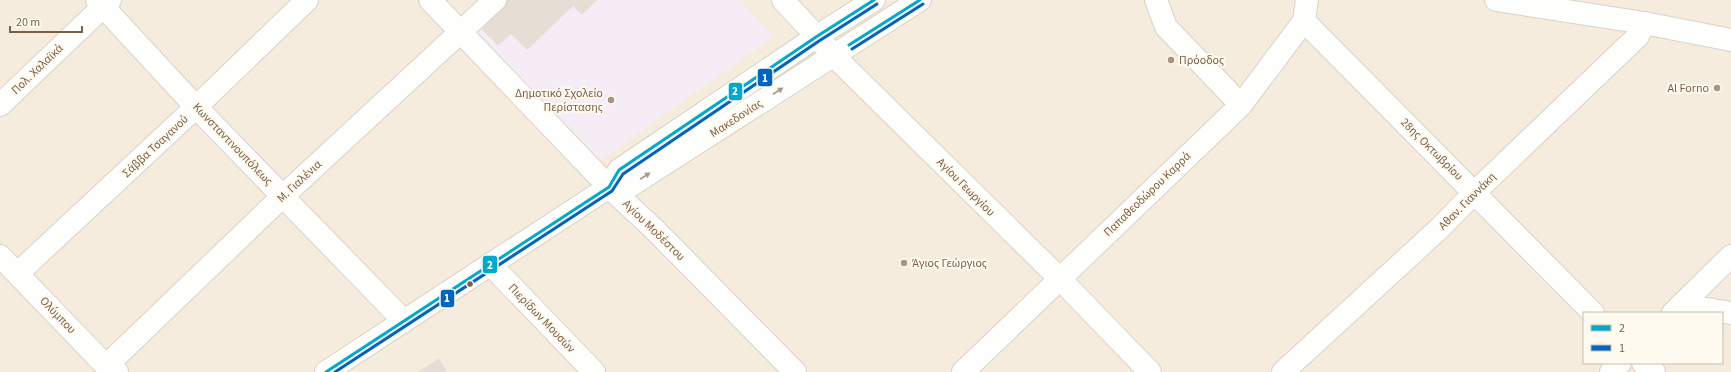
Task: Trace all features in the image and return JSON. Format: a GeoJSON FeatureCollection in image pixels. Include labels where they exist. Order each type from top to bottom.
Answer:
{"type":"FeatureCollection","features":[{"type":"Feature","properties":{"kind":"street","name":"Σάββα Τσαγανού"},"geometry":{"type":"LineString","coordinates":[[18,273],[196,107],[307,0]]}},
{"type":"Feature","properties":{"kind":"street","name":"Αγίου Μοδέστου"},"geometry":{"type":"LineString","coordinates":[[430,0],[609,187],[655,230],[796,372]]}},
{"type":"Feature","properties":{"kind":"street","name":"Μ. Γιαλένια"},"geometry":{"type":"LineString","coordinates":[[112,369],[283,196],[495,0]]}},
{"type":"Feature","properties":{"kind":"street","name":"Αγίου Γεωργίου"},"geometry":{"type":"LineString","coordinates":[[783,0],[833,55],[1059,278],[1150,372]]}},
{"type":"Feature","properties":{"kind":"street","name":"Μακεδονίας"},"geometry":{"type":"LineString","coordinates":[[326,372],[609,187],[619,170],[816,37],[874,0]]}},
{"type":"Feature","properties":{"kind":"street","name":"Μακεδονίας"},"geometry":{"type":"LineString","coordinates":[[609,187],[630,186],[920,0]]}},
{"type":"Feature","properties":{"kind":"street"},"geometry":{"type":"LineString","coordinates":[[1156,0],[1166,27],[1241,105]]}},
{"type":"Feature","properties":{"kind":"street"},"geometry":{"type":"LineString","coordinates":[[1496,0],[1644,23],[1731,40]]}},
{"type":"Feature","properties":{"kind":"street","name":"Κωνσταντινουπόλεως"},"geometry":{"type":"LineString","coordinates":[[103,2],[196,107],[404,321]]}},
{"type":"Feature","properties":{"kind":"street","name":"Πολ. Χαλαϊκά"},"geometry":{"type":"LineString","coordinates":[[0,105],[103,2]]}},
{"type":"Feature","properties":{"kind":"street","name":"Παπαθεοδώρου Καρρά"},"geometry":{"type":"LineString","coordinates":[[963,372],[1059,278],[1241,105],[1305,10]]}},
{"type":"Feature","properties":{"kind":"street","name":"28ης Οκτωβρίου"},"geometry":{"type":"LineString","coordinates":[[1305,10],[1475,192],[1592,312]]}},
{"type":"Feature","properties":{"kind":"street","name":"Αθαν. Γιαννάκη"},"geometry":{"type":"LineString","coordinates":[[1283,372],[1441,227],[1475,192],[1638,36],[1644,23]]}},
{"type":"Feature","properties":{"kind":"street","name":"Ολύμπου"},"geometry":{"type":"LineString","coordinates":[[0,256],[112,369]]}},
{"type":"Feature","properties":{"kind":"street"},"geometry":{"type":"LineString","coordinates":[[1677,309],[1731,256]]}},
{"type":"Feature","properties":{"kind":"street","name":"Πιερίδων Μουσών"},"geometry":{"type":"LineString","coordinates":[[490,264],[594,372]]}},
{"type":"Feature","properties":{"kind":"street"},"geometry":{"type":"LineString","coordinates":[[1677,309],[1718,312]]}},
{"type":"Feature","properties":{"kind":"street"},"geometry":{"type":"LineString","coordinates":[[1611,372],[1619,364]]}},
{"type":"Feature","properties":{"kind":"street"},"geometry":{"type":"LineString","coordinates":[[1645,364],[1654,372]]}},
{"type":"Feature","properties":{"kind":"shaded area"},"geometry":{"type":"Polygon","coordinates":[[[0,0],[1731,0],[1731,372],[0,372],[0,0]]]}},
{"type":"Feature","properties":{"kind":"shaded area","name":"Δημοτικό Σχολείο Περίστασης"},"geometry":{"type":"Polygon","coordinates":[[[484,0],[740,0],[773,37],[598,162],[461,23],[484,0]]]}},
{"type":"Feature","properties":{"kind":"building"},"geometry":{"type":"Polygon","coordinates":[[[502,0],[597,0],[582,15],[573,6],[527,50],[511,34],[498,46],[477,24],[502,0]]]}},
{"type":"Feature","properties":{"kind":"building"},"geometry":{"type":"Polygon","coordinates":[[[439,358],[447,372],[418,372],[439,358]]]}},
{"type":"Feature","properties":{"kind":"transit line","name":"2"},"geometry":{"type":"LineString","coordinates":[[326,372],[609,187],[619,170],[816,37],[874,0]]}},
{"type":"Feature","properties":{"kind":"transit line","name":"2"},"geometry":{"type":"LineString","coordinates":[[849,45],[920,0]]}},
{"type":"Feature","properties":{"kind":"transit line","name":"1"},"geometry":{"type":"LineString","coordinates":[[335,372],[612,191],[623,174],[819,41],[877,4]]}},
{"type":"Feature","properties":{"kind":"transit line","name":"1"},"geometry":{"type":"LineString","coordinates":[[852,49],[923,4]]}},
{"type":"Feature","properties":{"kind":"place","name":"Πρόοδος"},"geometry":{"type":"Point","coordinates":[1171,60]}},
{"type":"Feature","properties":{"kind":"place","name":"Al Forno"},"geometry":{"type":"Point","coordinates":[1717,88]}},
{"type":"Feature","properties":{"kind":"place","name":"Δημοτικό Σχολείο Περίστασης"},"geometry":{"type":"Point","coordinates":[611,100]}},
{"type":"Feature","properties":{"kind":"place","name":"Άγιος Γεώργιος"},"geometry":{"type":"Point","coordinates":[904,263]}}]}
